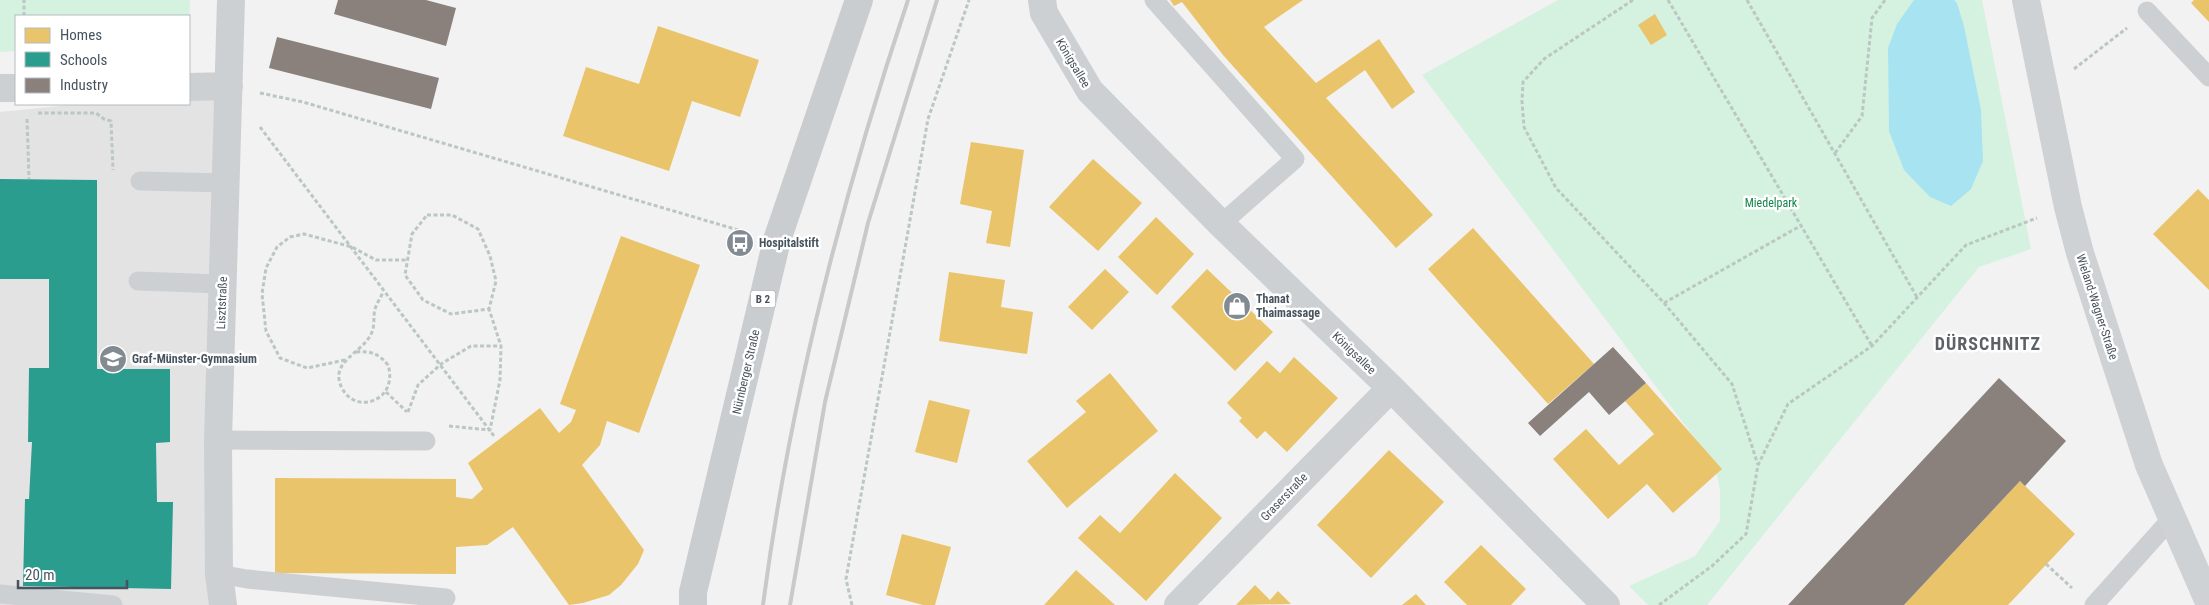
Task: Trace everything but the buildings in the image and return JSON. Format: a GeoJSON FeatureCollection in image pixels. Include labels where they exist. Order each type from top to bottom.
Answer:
{"type":"FeatureCollection","features":[{"type":"Feature","properties":{"kind":"main road","name":"Nürnberger Straße"},"geometry":{"type":"LineString","coordinates":[[693,605],[694,592],[777,240],[859,0]]}},
{"type":"Feature","properties":{"kind":"main road","name":"Wieland-Wagner-Straße"},"geometry":{"type":"LineString","coordinates":[[2026,0],[2068,207],[2080,254],[2149,465],[2209,602]]}},
{"type":"Feature","properties":{"kind":"street","name":"Lisztstraße"},"geometry":{"type":"LineString","coordinates":[[223,605],[219,574],[218,440],[231,0]]}},
{"type":"Feature","properties":{"kind":"street","name":"Königsallee"},"geometry":{"type":"LineString","coordinates":[[1042,0],[1044,13],[1090,91],[1221,224],[1391,388],[1606,605]]}},
{"type":"Feature","properties":{"kind":"street"},"geometry":{"type":"LineString","coordinates":[[190,87],[229,86]]}},
{"type":"Feature","properties":{"kind":"street"},"geometry":{"type":"LineString","coordinates":[[0,88],[15,88]]}},
{"type":"Feature","properties":{"kind":"street","name":"Graserstraße"},"geometry":{"type":"LineString","coordinates":[[1178,605],[1391,388]]}},
{"type":"Feature","properties":{"kind":"lane"},"geometry":{"type":"LineString","coordinates":[[1154,0],[1295,159],[1221,224]]}},
{"type":"Feature","properties":{"kind":"lane"},"geometry":{"type":"LineString","coordinates":[[2148,9],[2209,77]]}},
{"type":"Feature","properties":{"kind":"lane"},"geometry":{"type":"LineString","coordinates":[[140,181],[226,183]]}},
{"type":"Feature","properties":{"kind":"lane"},"geometry":{"type":"LineString","coordinates":[[138,280],[222,284]]}},
{"type":"Feature","properties":{"kind":"lane"},"geometry":{"type":"LineString","coordinates":[[218,440],[426,441]]}},
{"type":"Feature","properties":{"kind":"lane"},"geometry":{"type":"LineString","coordinates":[[2094,605],[2172,518]]}},
{"type":"Feature","properties":{"kind":"lane"},"geometry":{"type":"LineString","coordinates":[[219,574],[247,579],[446,598]]}},
{"type":"Feature","properties":{"kind":"lane"},"geometry":{"type":"LineString","coordinates":[[0,594],[113,605]]}},
{"type":"Feature","properties":{"kind":"path"},"geometry":{"type":"LineString","coordinates":[[24,0],[24,15]]}},
{"type":"Feature","properties":{"kind":"path"},"geometry":{"type":"LineString","coordinates":[[852,605],[846,579],[928,119],[969,0]]}},
{"type":"Feature","properties":{"kind":"path"},"geometry":{"type":"LineString","coordinates":[[1633,0],[1544,59],[1523,82],[1524,127],[1556,188],[1664,303],[1732,384],[1758,465]]}},
{"type":"Feature","properties":{"kind":"path"},"geometry":{"type":"LineString","coordinates":[[1668,0],[1872,346]]}},
{"type":"Feature","properties":{"kind":"path"},"geometry":{"type":"LineString","coordinates":[[1748,0],[1918,298]]}},
{"type":"Feature","properties":{"kind":"path"},"geometry":{"type":"LineString","coordinates":[[1835,153],[1862,116],[1872,18],[1886,0]]}},
{"type":"Feature","properties":{"kind":"path"},"geometry":{"type":"LineString","coordinates":[[2045,92],[2148,9]]}},
{"type":"Feature","properties":{"kind":"path"},"geometry":{"type":"LineString","coordinates":[[229,86],[303,102],[533,171],[777,240]]}},
{"type":"Feature","properties":{"kind":"path"},"geometry":{"type":"LineString","coordinates":[[229,86],[352,247],[383,292],[441,364],[494,436]]}},
{"type":"Feature","properties":{"kind":"path"},"geometry":{"type":"LineString","coordinates":[[26,113],[29,179]]}},
{"type":"Feature","properties":{"kind":"path"},"geometry":{"type":"LineString","coordinates":[[35,113],[96,113],[104,119],[111,121],[113,176],[140,181]]}},
{"type":"Feature","properties":{"kind":"path"},"geometry":{"type":"LineString","coordinates":[[1659,605],[1712,566],[1746,534],[1758,465],[1788,404],[1872,346],[1966,245],[2068,207]]}},
{"type":"Feature","properties":{"kind":"path"},"geometry":{"type":"LineString","coordinates":[[490,309],[451,314],[423,300],[406,275],[412,234],[427,215],[452,214],[478,229],[490,256],[496,281],[490,309],[501,346],[500,380],[490,430]]}},
{"type":"Feature","properties":{"kind":"path"},"geometry":{"type":"LineString","coordinates":[[1664,303],[1802,225]]}},
{"type":"Feature","properties":{"kind":"path"},"geometry":{"type":"LineString","coordinates":[[345,360],[307,368],[280,358],[266,331],[262,294],[266,268],[277,247],[290,237],[304,234],[352,247],[376,260],[407,260]]}},
{"type":"Feature","properties":{"kind":"path"},"geometry":{"type":"LineString","coordinates":[[356,352],[368,351],[377,354],[388,365],[390,384],[386,392],[379,398],[365,403],[352,400],[345,394],[339,378],[340,368],[345,360],[356,352],[372,333],[375,308],[383,292]]}},
{"type":"Feature","properties":{"kind":"path"},"geometry":{"type":"LineString","coordinates":[[408,412],[418,385],[441,364],[471,346],[501,346]]}},
{"type":"Feature","properties":{"kind":"path"},"geometry":{"type":"LineString","coordinates":[[447,426],[490,430]]}},
{"type":"Feature","properties":{"kind":"path"},"geometry":{"type":"LineString","coordinates":[[2046,564],[2078,593]]}},
{"type":"Feature","properties":{"kind":"shaded area","name":"Graf-Münster-Gymnasium"},"geometry":{"type":"Polygon","coordinates":[[[228,88],[224,605],[0,605],[0,112],[69,105],[190,105],[190,92],[228,88]]]}},
{"type":"Feature","properties":{"kind":"green space"},"geometry":{"type":"Polygon","coordinates":[[[0,0],[190,0],[190,15],[15,15],[15,51],[0,52],[0,0]]]}},
{"type":"Feature","properties":{"kind":"green space","name":"Miedelpark"},"geometry":{"type":"Polygon","coordinates":[[[1558,0],[1982,0],[2031,249],[1979,267],[1707,605],[1648,605],[1629,586],[1695,556],[1720,521],[1720,490],[1715,465],[1422,75],[1558,0]]]}},
{"type":"Feature","properties":{"kind":"water"},"geometry":{"type":"Polygon","coordinates":[[[1914,0],[1954,0],[1957,3],[1964,26],[1981,110],[1983,161],[1971,189],[1951,206],[1930,197],[1904,170],[1889,131],[1888,48],[1897,24],[1914,0]]]}},
{"type":"Feature","properties":{"kind":"railway"},"geometry":{"type":"LineString","coordinates":[[763,605],[788,451],[821,299],[861,149],[908,0]]}},
{"type":"Feature","properties":{"kind":"railway"},"geometry":{"type":"LineString","coordinates":[[790,605],[825,402],[868,223],[937,0]]}},
{"type":"Feature","properties":{"kind":"place","name":"Hospitalstift"},"geometry":{"type":"Point","coordinates":[740,243]}},
{"type":"Feature","properties":{"kind":"place","name":"Thanat Thaimassage"},"geometry":{"type":"Point","coordinates":[1237,306]}},
{"type":"Feature","properties":{"kind":"place","name":"Graf-Münster-Gymnasium"},"geometry":{"type":"Point","coordinates":[113,359]}},
{"type":"Feature","properties":{"kind":"district","name":"DÜRSCHNITZ"},"geometry":{"type":"Point","coordinates":[1988,344]}}]}
